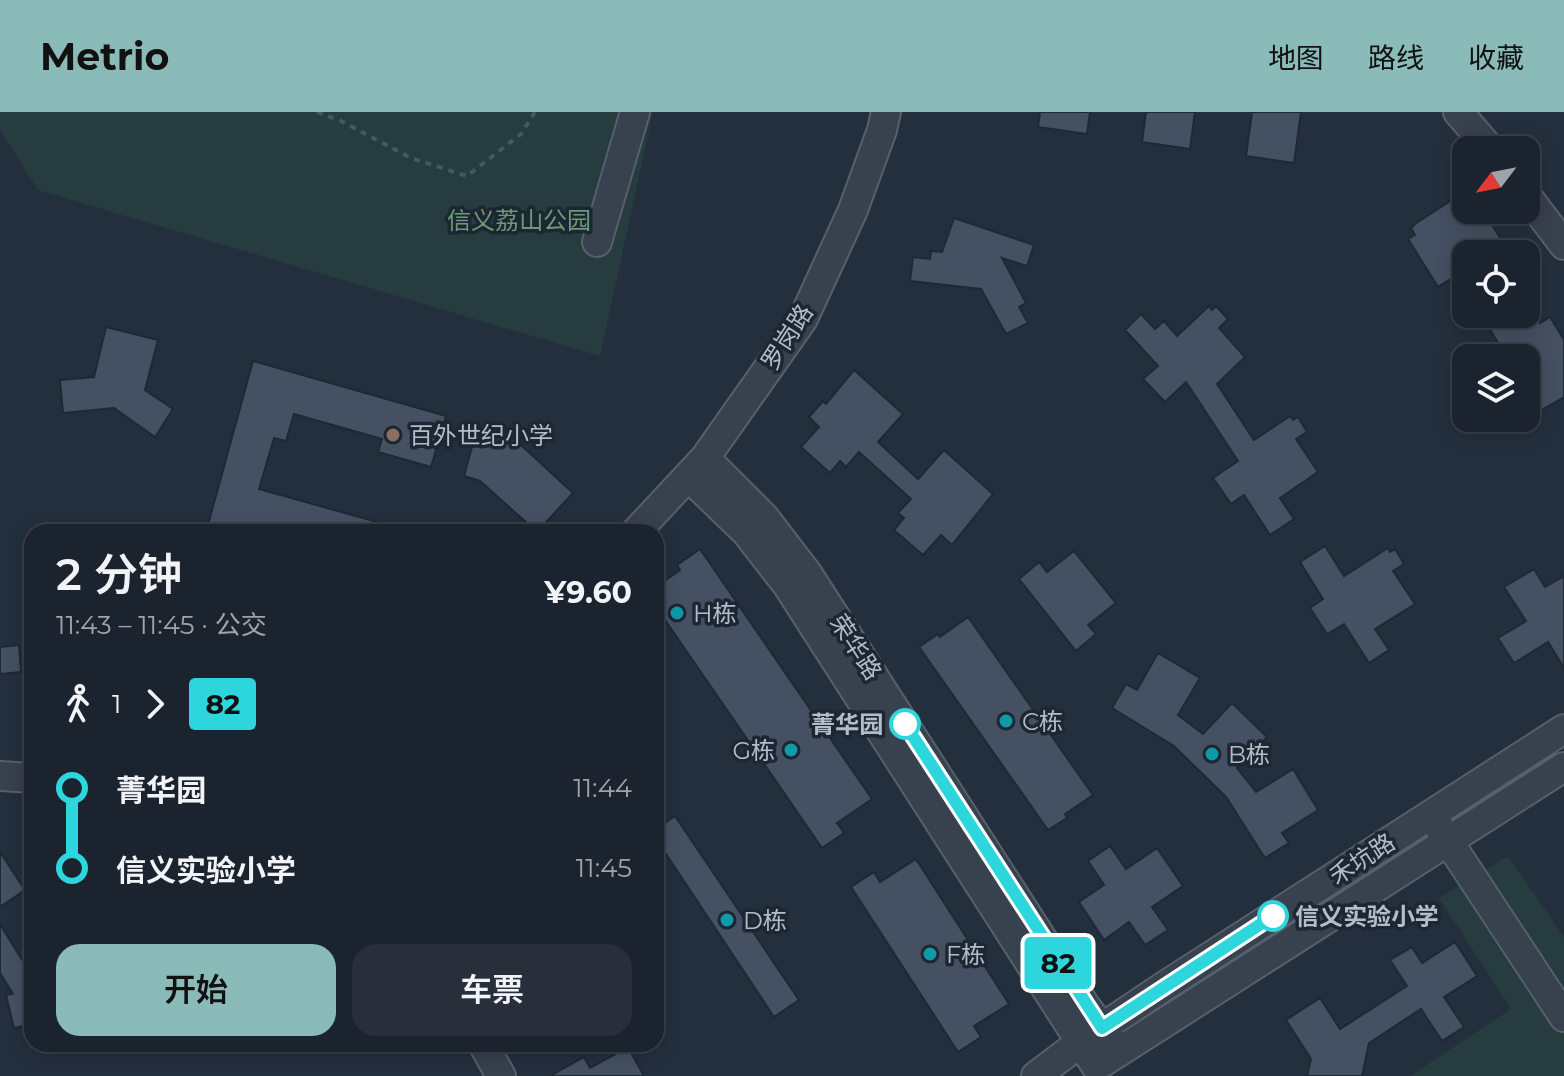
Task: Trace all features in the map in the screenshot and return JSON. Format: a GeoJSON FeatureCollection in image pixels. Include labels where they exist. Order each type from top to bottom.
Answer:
{"type":"FeatureCollection","features":[{"type":"Feature","properties":{"kind":"street"},"geometry":{"type":"LineString","coordinates":[[597,242],[635,112]]}},
{"type":"Feature","properties":{"kind":"street","name":"罗岗路"},"geometry":{"type":"LineString","coordinates":[[644,524],[697,467],[803,319],[853,210],[886,112]]}},
{"type":"Feature","properties":{"kind":"street"},"geometry":{"type":"LineString","coordinates":[[1458,112],[1479,136]]}},
{"type":"Feature","properties":{"kind":"street"},"geometry":{"type":"LineString","coordinates":[[1540,213],[1564,245]]}},
{"type":"Feature","properties":{"kind":"street","name":"荣华路"},"geometry":{"type":"LineString","coordinates":[[697,467],[764,517],[807,573],[1091,1035],[1100,1064]]}},
{"type":"Feature","properties":{"kind":"street","name":"禾坑路"},"geometry":{"type":"LineString","coordinates":[[1036,1076],[1091,1035],[1564,729]]}},
{"type":"Feature","properties":{"kind":"street","name":"禾坑路"},"geometry":{"type":"LineString","coordinates":[[1100,1064],[1564,767]]}},
{"type":"Feature","properties":{"kind":"street"},"geometry":{"type":"LineString","coordinates":[[0,776],[24,778]]}},
{"type":"Feature","properties":{"kind":"street"},"geometry":{"type":"LineString","coordinates":[[1431,815],[1564,1017]]}},
{"type":"Feature","properties":{"kind":"street"},"geometry":{"type":"LineString","coordinates":[[488,1052],[501,1076]]}},
{"type":"Feature","properties":{"kind":"path"},"geometry":{"type":"LineString","coordinates":[[317,112],[341,121],[411,158],[467,176],[521,134],[535,112]]}},
{"type":"Feature","properties":{"kind":"green space","name":"信义荔山公园"},"geometry":{"type":"Polygon","coordinates":[[[0,112],[653,112],[600,356],[38,190],[0,130],[0,112]]]}},
{"type":"Feature","properties":{"kind":"green space"},"geometry":{"type":"Polygon","coordinates":[[[1508,856],[1564,937],[1564,1076],[1410,1076],[1511,1009],[1439,898],[1508,856]]]}},
{"type":"Feature","properties":{"kind":"building"},"geometry":{"type":"Polygon","coordinates":[[[1040,112],[1090,112],[1087,134],[1038,127],[1040,112]]]}},
{"type":"Feature","properties":{"kind":"building"},"geometry":{"type":"Polygon","coordinates":[[[1146,112],[1195,112],[1190,149],[1142,142],[1146,112]]]}},
{"type":"Feature","properties":{"kind":"building"},"geometry":{"type":"Polygon","coordinates":[[[1252,112],[1301,112],[1294,163],[1246,156],[1252,112]]]}},
{"type":"Feature","properties":{"kind":"building"},"geometry":{"type":"Polygon","coordinates":[[[1452,200],[1452,224],[1492,224],[1501,240],[1452,240],[1452,285],[1449,280],[1438,287],[1408,239],[1415,235],[1411,228],[1452,200]]]}},
{"type":"Feature","properties":{"kind":"building"},"geometry":{"type":"Polygon","coordinates":[[[954,218],[1034,245],[1027,266],[1002,258],[1026,303],[1019,307],[1028,323],[1006,334],[981,289],[910,281],[913,257],[930,259],[931,251],[942,252],[954,218]]]}},
{"type":"Feature","properties":{"kind":"building"},"geometry":{"type":"Polygon","coordinates":[[[1209,306],[1212,310],[1216,306],[1228,319],[1219,328],[1245,357],[1217,384],[1254,440],[1290,416],[1293,420],[1298,417],[1307,432],[1296,439],[1318,472],[1280,498],[1294,519],[1270,535],[1244,495],[1231,504],[1213,478],[1238,461],[1186,382],[1165,402],[1143,379],[1158,366],[1125,330],[1141,314],[1155,329],[1164,321],[1177,336],[1209,306]]]}},
{"type":"Feature","properties":{"kind":"building"},"geometry":{"type":"Polygon","coordinates":[[[1550,317],[1564,340],[1564,397],[1540,411],[1540,344],[1498,343],[1489,328],[1540,328],[1540,323],[1550,317]]]}},
{"type":"Feature","properties":{"kind":"building"},"geometry":{"type":"Polygon","coordinates":[[[106,327],[158,340],[145,390],[173,409],[155,437],[114,408],[63,413],[60,380],[94,377],[106,327]]]}},
{"type":"Feature","properties":{"kind":"building"},"geometry":{"type":"Polygon","coordinates":[[[253,361],[446,416],[431,467],[378,452],[382,439],[294,414],[286,441],[274,438],[259,489],[384,524],[208,524],[253,361]]]}},
{"type":"Feature","properties":{"kind":"building"},"geometry":{"type":"Polygon","coordinates":[[[854,370],[903,414],[878,442],[918,479],[944,450],[993,494],[952,545],[941,535],[923,555],[894,530],[904,518],[898,513],[911,499],[859,452],[846,467],[840,461],[830,473],[801,447],[819,427],[809,417],[823,401],[826,404],[854,370]]]}},
{"type":"Feature","properties":{"kind":"building"},"geometry":{"type":"Polygon","coordinates":[[[478,425],[509,434],[573,493],[544,524],[528,524],[480,481],[464,476],[478,425]]]}},
{"type":"Feature","properties":{"kind":"building"},"geometry":{"type":"Polygon","coordinates":[[[1325,546],[1344,576],[1388,548],[1390,552],[1395,549],[1404,564],[1393,571],[1415,604],[1375,629],[1389,650],[1369,663],[1344,624],[1327,634],[1310,608],[1323,599],[1300,562],[1325,546]]]}},
{"type":"Feature","properties":{"kind":"building"},"geometry":{"type":"Polygon","coordinates":[[[700,549],[872,799],[837,823],[844,833],[822,848],[664,619],[664,581],[680,570],[677,565],[700,549]]]}},
{"type":"Feature","properties":{"kind":"building"},"geometry":{"type":"Polygon","coordinates":[[[1074,551],[1116,603],[1088,625],[1096,634],[1076,651],[1019,579],[1039,562],[1047,572],[1074,551]]]}},
{"type":"Feature","properties":{"kind":"building"},"geometry":{"type":"Polygon","coordinates":[[[1534,569],[1545,587],[1564,576],[1564,668],[1548,642],[1514,663],[1498,638],[1526,621],[1504,587],[1534,569]]]}},
{"type":"Feature","properties":{"kind":"building","name":"C栋"},"geometry":{"type":"Polygon","coordinates":[[[968,617],[1093,795],[1048,830],[919,647],[938,634],[940,637],[968,617]]]}},
{"type":"Feature","properties":{"kind":"building"},"geometry":{"type":"Polygon","coordinates":[[[19,645],[21,672],[0,674],[0,647],[19,645]]]}},
{"type":"Feature","properties":{"kind":"building","name":"B栋"},"geometry":{"type":"Polygon","coordinates":[[[1158,653],[1200,678],[1178,715],[1203,734],[1232,703],[1267,737],[1237,768],[1256,792],[1293,769],[1318,810],[1282,833],[1289,843],[1265,858],[1226,797],[1174,746],[1112,708],[1126,684],[1137,690],[1158,653]]]}},
{"type":"Feature","properties":{"kind":"building","name":"D栋"},"geometry":{"type":"Polygon","coordinates":[[[675,816],[799,1000],[774,1017],[664,851],[664,824],[675,816]]]}},
{"type":"Feature","properties":{"kind":"building"},"geometry":{"type":"Polygon","coordinates":[[[1110,846],[1126,869],[1157,848],[1183,886],[1152,907],[1168,930],[1145,945],[1129,922],[1104,940],[1079,902],[1104,885],[1088,861],[1110,846]]]}},
{"type":"Feature","properties":{"kind":"building"},"geometry":{"type":"Polygon","coordinates":[[[0,852],[24,891],[0,907],[0,852]]]}},
{"type":"Feature","properties":{"kind":"building","name":"F栋"},"geometry":{"type":"Polygon","coordinates":[[[916,859],[1009,1004],[974,1026],[981,1037],[958,1052],[851,887],[874,872],[880,882],[916,859]]]}},
{"type":"Feature","properties":{"kind":"building"},"geometry":{"type":"Polygon","coordinates":[[[0,924],[24,963],[24,1026],[14,1028],[6,995],[13,994],[0,973],[0,924]]]}},
{"type":"Feature","properties":{"kind":"building"},"geometry":{"type":"Polygon","coordinates":[[[1455,942],[1477,976],[1444,997],[1464,1027],[1442,1041],[1421,1009],[1369,1043],[1362,1076],[1307,1076],[1311,1059],[1286,1020],[1320,998],[1340,1029],[1407,986],[1390,960],[1412,947],[1422,963],[1455,942]]]}},
{"type":"Feature","properties":{"kind":"building"},"geometry":{"type":"Polygon","coordinates":[[[619,1052],[631,1052],[644,1076],[550,1076],[584,1057],[590,1068],[619,1052]]]}},
{"type":"Feature","properties":{"kind":"bus line","name":"82"},"geometry":{"type":"LineString","coordinates":[[905,724],[1102,1028],[1273,916]]}},
{"type":"Feature","properties":{"kind":"place","name":"百外世纪小学"},"geometry":{"type":"Point","coordinates":[393,435]}},
{"type":"Feature","properties":{"kind":"place","name":"H栋"},"geometry":{"type":"Point","coordinates":[677,613]}},
{"type":"Feature","properties":{"kind":"place","name":"C栋"},"geometry":{"type":"Point","coordinates":[1006,721]}},
{"type":"Feature","properties":{"kind":"place","name":"菁华园"},"geometry":{"type":"Point","coordinates":[905,724]}},
{"type":"Feature","properties":{"kind":"place","name":"G栋"},"geometry":{"type":"Point","coordinates":[791,750]}},
{"type":"Feature","properties":{"kind":"place","name":"B栋"},"geometry":{"type":"Point","coordinates":[1212,754]}},
{"type":"Feature","properties":{"kind":"place","name":"信义实验小学"},"geometry":{"type":"Point","coordinates":[1273,916]}},
{"type":"Feature","properties":{"kind":"place","name":"D栋"},"geometry":{"type":"Point","coordinates":[727,920]}},
{"type":"Feature","properties":{"kind":"place","name":"F栋"},"geometry":{"type":"Point","coordinates":[930,954]}}]}
